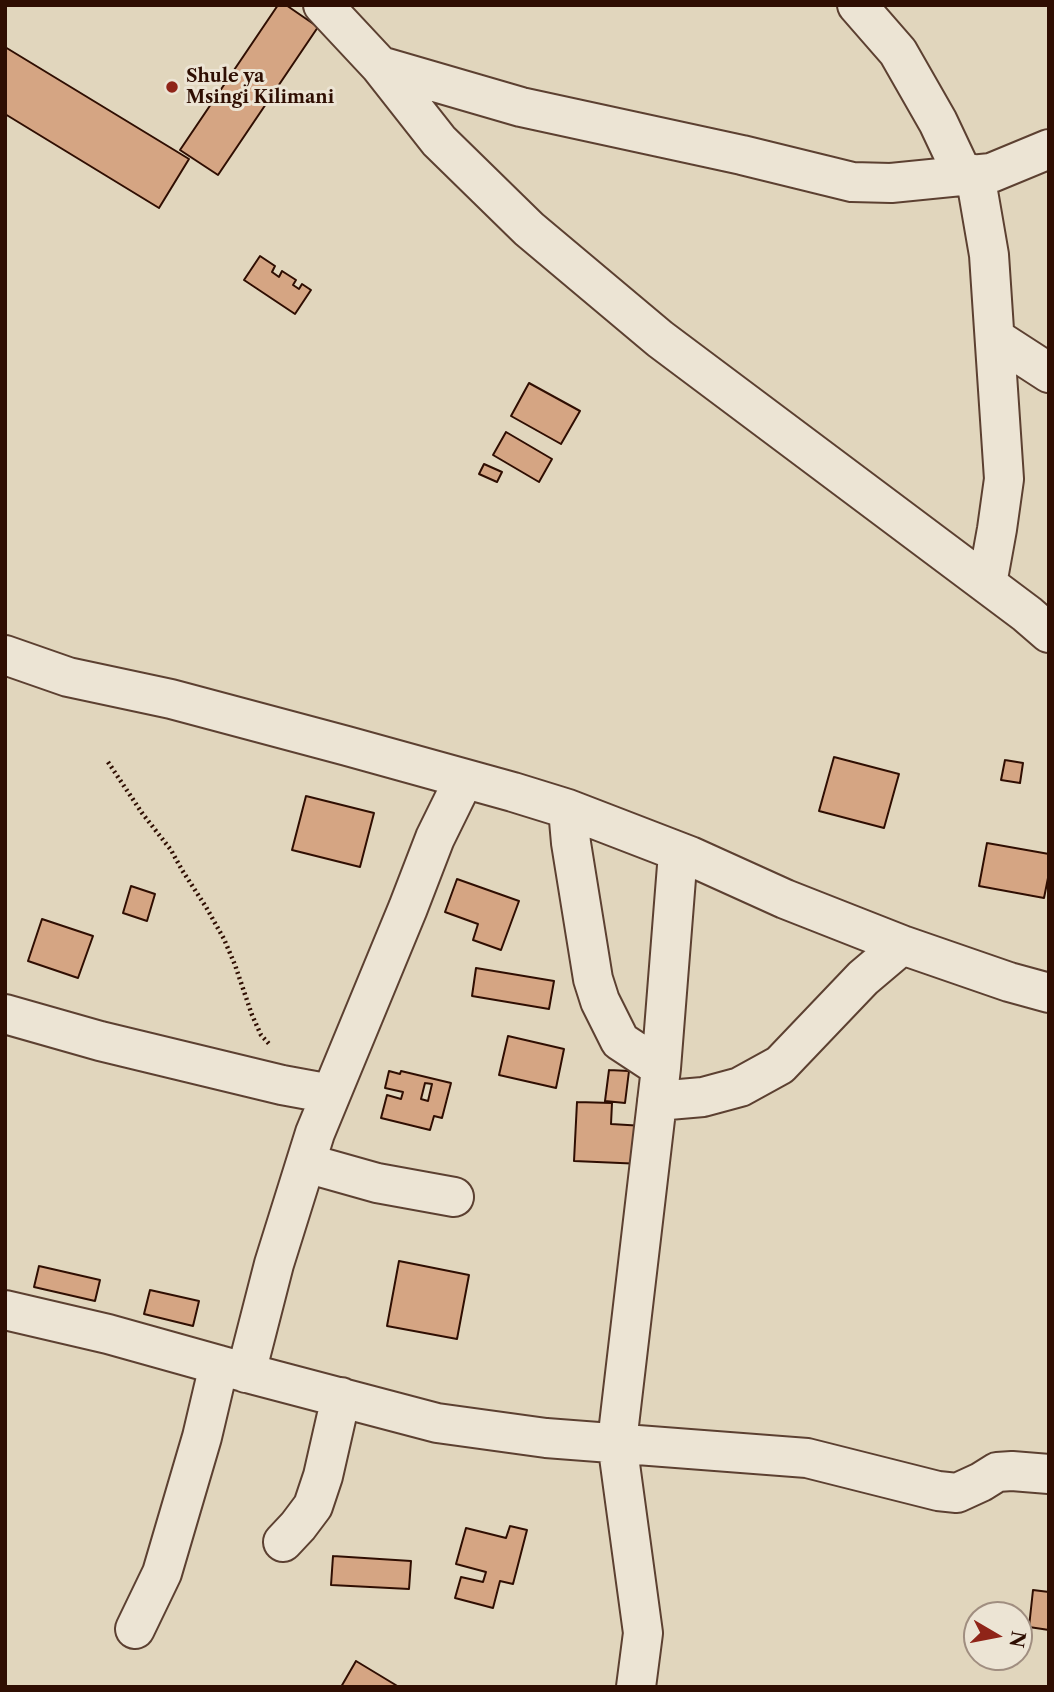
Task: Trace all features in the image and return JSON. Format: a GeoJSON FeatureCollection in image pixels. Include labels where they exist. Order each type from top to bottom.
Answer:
{"type":"FeatureCollection","features":[{"type":"Feature","properties":{"kind":"street"},"geometry":{"type":"LineString","coordinates":[[323,5],[380,66],[439,141],[529,229],[660,339],[1049,633]]}},
{"type":"Feature","properties":{"kind":"street"},"geometry":{"type":"LineString","coordinates":[[857,5],[898,52],[969,175],[989,255],[1003,479],[987,584]]}},
{"type":"Feature","properties":{"kind":"street"},"geometry":{"type":"LineString","coordinates":[[380,66],[522,107],[852,182],[891,183],[991,173],[1049,149]]}},
{"type":"Feature","properties":{"kind":"street"},"geometry":{"type":"LineString","coordinates":[[995,338],[1049,373]]}},
{"type":"Feature","properties":{"kind":"street"},"geometry":{"type":"LineString","coordinates":[[5,655],[68,677],[171,699],[568,809],[690,856],[785,899],[902,945],[1049,993]]}},
{"type":"Feature","properties":{"kind":"street"},"geometry":{"type":"LineString","coordinates":[[135,1629],[162,1573],[202,1437],[274,1264],[331,1094],[435,838],[464,779]]}},
{"type":"Feature","properties":{"kind":"street"},"geometry":{"type":"LineString","coordinates":[[568,809],[593,979],[600,1001],[620,1041],[659,1084],[703,1097],[740,1087],[780,1065],[863,978],[902,945]]}},
{"type":"Feature","properties":{"kind":"street"},"geometry":{"type":"LineString","coordinates":[[636,1687],[643,1633],[617,1442],[659,1084],[678,853]]}},
{"type":"Feature","properties":{"kind":"street"},"geometry":{"type":"LineString","coordinates":[[5,1014],[100,1041],[282,1085],[331,1094]]}},
{"type":"Feature","properties":{"kind":"street"},"geometry":{"type":"LineString","coordinates":[[306,1163],[376,1183],[454,1197]]}},
{"type":"Feature","properties":{"kind":"street"},"geometry":{"type":"LineString","coordinates":[[5,1310],[108,1334],[437,1423],[546,1438],[807,1458],[938,1492],[957,1493],[996,1472],[1049,1474]]}},
{"type":"Feature","properties":{"kind":"street"},"geometry":{"type":"LineString","coordinates":[[284,1542],[313,1506],[323,1476],[341,1397]]}},
{"type":"Feature","properties":{"kind":"path"},"geometry":{"type":"LineString","coordinates":[[108,762],[171,850],[206,908],[232,956],[261,1035],[272,1046]]}},
{"type":"Feature","properties":{"kind":"building"},"geometry":{"type":"Polygon","coordinates":[[[278,5],[286,5],[318,27],[218,175],[180,150],[278,5]]]}},
{"type":"Feature","properties":{"kind":"building"},"geometry":{"type":"Polygon","coordinates":[[[5,47],[189,159],[159,208],[5,114],[5,47]]]}},
{"type":"Feature","properties":{"kind":"building"},"geometry":{"type":"Polygon","coordinates":[[[260,256],[275,266],[272,272],[279,277],[282,271],[296,280],[293,285],[299,289],[302,284],[311,290],[295,314],[244,280],[260,256]]]}},
{"type":"Feature","properties":{"kind":"building"},"geometry":{"type":"Polygon","coordinates":[[[529,383],[580,411],[561,444],[511,416],[529,383]]]}},
{"type":"Feature","properties":{"kind":"building"},"geometry":{"type":"Polygon","coordinates":[[[506,432],[552,459],[539,482],[493,455],[506,432]]]}},
{"type":"Feature","properties":{"kind":"building"},"geometry":{"type":"Polygon","coordinates":[[[484,464],[502,472],[497,482],[479,474],[484,464]]]}},
{"type":"Feature","properties":{"kind":"building"},"geometry":{"type":"Polygon","coordinates":[[[834,757],[899,774],[884,828],[819,811],[834,757]]]}},
{"type":"Feature","properties":{"kind":"building"},"geometry":{"type":"Polygon","coordinates":[[[1005,760],[1023,763],[1020,783],[1001,780],[1005,760]]]}},
{"type":"Feature","properties":{"kind":"building"},"geometry":{"type":"Polygon","coordinates":[[[306,796],[374,813],[360,867],[292,850],[306,796]]]}},
{"type":"Feature","properties":{"kind":"building"},"geometry":{"type":"Polygon","coordinates":[[[987,843],[1049,854],[1049,873],[1044,898],[979,886],[987,843]]]}},
{"type":"Feature","properties":{"kind":"building"},"geometry":{"type":"Polygon","coordinates":[[[457,879],[519,901],[501,950],[473,940],[478,924],[445,912],[457,879]]]}},
{"type":"Feature","properties":{"kind":"building"},"geometry":{"type":"Polygon","coordinates":[[[131,886],[155,894],[147,921],[123,913],[131,886]]]}},
{"type":"Feature","properties":{"kind":"building"},"geometry":{"type":"Polygon","coordinates":[[[42,919],[93,936],[78,978],[28,961],[42,919]]]}},
{"type":"Feature","properties":{"kind":"building"},"geometry":{"type":"Polygon","coordinates":[[[476,968],[554,981],[549,1009],[472,996],[476,968]]]}},
{"type":"Feature","properties":{"kind":"building"},"geometry":{"type":"Polygon","coordinates":[[[508,1036],[564,1049],[556,1088],[499,1075],[508,1036]]]}},
{"type":"Feature","properties":{"kind":"building"},"geometry":{"type":"Polygon","coordinates":[[[609,1070],[629,1071],[625,1103],[605,1101],[609,1070]]]}},
{"type":"Feature","properties":{"kind":"building"},"geometry":{"type":"Polygon","coordinates":[[[389,1071],[400,1074],[401,1071],[451,1083],[442,1118],[434,1116],[430,1130],[381,1118],[387,1095],[401,1099],[403,1092],[385,1088],[389,1071]],[[425,1083],[421,1099],[428,1101],[432,1084],[425,1083]]]}},
{"type":"Feature","properties":{"kind":"building"},"geometry":{"type":"Polygon","coordinates":[[[577,1102],[612,1103],[611,1124],[644,1126],[643,1164],[574,1161],[577,1102]]]}},
{"type":"Feature","properties":{"kind":"building"},"geometry":{"type":"Polygon","coordinates":[[[399,1261],[469,1275],[457,1339],[387,1326],[399,1261]]]}},
{"type":"Feature","properties":{"kind":"building"},"geometry":{"type":"Polygon","coordinates":[[[39,1266],[100,1280],[95,1301],[34,1287],[39,1266]]]}},
{"type":"Feature","properties":{"kind":"building"},"geometry":{"type":"Polygon","coordinates":[[[150,1290],[199,1301],[193,1326],[144,1314],[150,1290]]]}},
{"type":"Feature","properties":{"kind":"building"},"geometry":{"type":"Polygon","coordinates":[[[510,1526],[527,1530],[513,1584],[500,1581],[493,1608],[455,1598],[461,1577],[483,1582],[486,1572],[456,1564],[466,1528],[506,1538],[510,1526]]]}},
{"type":"Feature","properties":{"kind":"building"},"geometry":{"type":"Polygon","coordinates":[[[333,1556],[411,1561],[409,1589],[331,1585],[333,1556]]]}},
{"type":"Feature","properties":{"kind":"building"},"geometry":{"type":"Polygon","coordinates":[[[1033,1590],[1049,1592],[1049,1630],[1033,1628],[1033,1590]]]}},
{"type":"Feature","properties":{"kind":"building"},"geometry":{"type":"Polygon","coordinates":[[[356,1661],[399,1687],[341,1687],[356,1661]]]}},
{"type":"Feature","properties":{"kind":"place","name":"Shule ya Msingi Kilimani"},"geometry":{"type":"Point","coordinates":[172,87]}}]}
